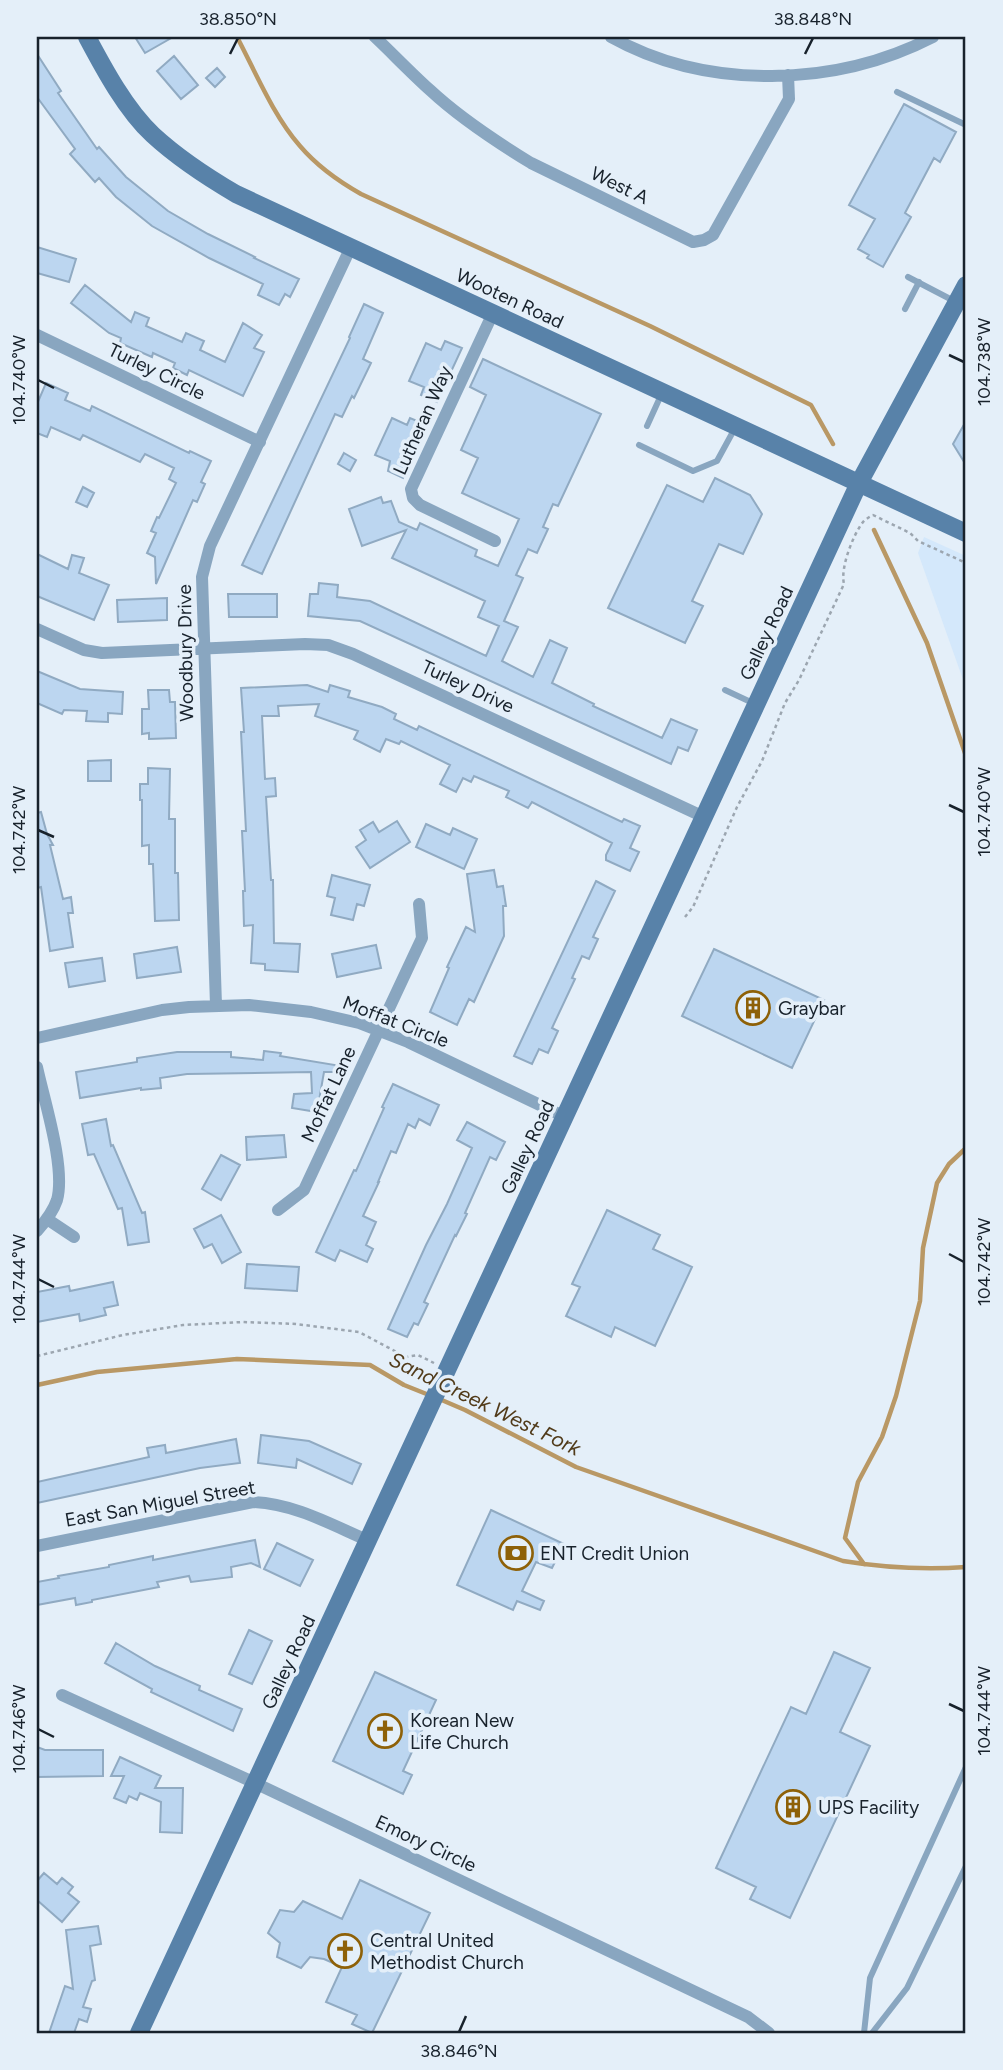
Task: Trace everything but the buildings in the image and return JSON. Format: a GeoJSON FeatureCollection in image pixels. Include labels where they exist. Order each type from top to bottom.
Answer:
{"type":"FeatureCollection","features":[{"type":"Feature","properties":{"kind":"main road","name":"Wooten Road"},"geometry":{"type":"LineString","coordinates":[[87,37],[108,79],[151,133],[209,178],[236,194],[966,533]]}},
{"type":"Feature","properties":{"kind":"main road","name":"Galley Road"},"geometry":{"type":"LineString","coordinates":[[139,2033],[859,483],[966,285]]}},
{"type":"Feature","properties":{"kind":"street","name":"West A"},"geometry":{"type":"LineString","coordinates":[[375,37],[431,91],[531,163],[694,242],[713,235],[789,99],[788,75]]}},
{"type":"Feature","properties":{"kind":"street"},"geometry":{"type":"LineString","coordinates":[[617,38],[669,61],[748,76],[825,72],[897,54],[933,37]]}},
{"type":"Feature","properties":{"kind":"street","name":"Woodbury Drive"},"geometry":{"type":"LineString","coordinates":[[216,1005],[202,577],[205,561],[350,249]]}},
{"type":"Feature","properties":{"kind":"street","name":"Lutheran Way"},"geometry":{"type":"LineString","coordinates":[[493,313],[411,489],[413,498],[420,505],[495,541]]}},
{"type":"Feature","properties":{"kind":"street","name":"Turley Circle"},"geometry":{"type":"LineString","coordinates":[[37,335],[260,442]]}},
{"type":"Feature","properties":{"kind":"street"},"geometry":{"type":"LineString","coordinates":[[37,629],[85,650],[102,653],[203,649]]}},
{"type":"Feature","properties":{"kind":"street","name":"Turley Drive"},"geometry":{"type":"LineString","coordinates":[[203,649],[328,645],[353,654],[705,817]]}},
{"type":"Feature","properties":{"kind":"street","name":"Moffat Lane"},"geometry":{"type":"LineString","coordinates":[[278,1210],[304,1190],[422,938],[419,904]]}},
{"type":"Feature","properties":{"kind":"street","name":"Moffat Circle"},"geometry":{"type":"LineString","coordinates":[[37,1038],[162,1010],[249,1005],[311,1012],[359,1023],[408,1042],[565,1117]]}},
{"type":"Feature","properties":{"kind":"street"},"geometry":{"type":"LineString","coordinates":[[37,1066],[59,1166],[60,1185],[57,1202],[37,1231]]}},
{"type":"Feature","properties":{"kind":"street"},"geometry":{"type":"LineString","coordinates":[[47,1219],[74,1237]]}},
{"type":"Feature","properties":{"kind":"street","name":"East San Miguel Street"},"geometry":{"type":"LineString","coordinates":[[37,1546],[253,1502],[274,1503],[298,1509],[367,1540]]}},
{"type":"Feature","properties":{"kind":"street","name":"Emory Circle"},"geometry":{"type":"LineString","coordinates":[[62,1695],[255,1783],[736,2012],[769,2033]]}},
{"type":"Feature","properties":{"kind":"lane"},"geometry":{"type":"LineString","coordinates":[[897,92],[966,125]]}},
{"type":"Feature","properties":{"kind":"lane"},"geometry":{"type":"LineString","coordinates":[[908,277],[957,303]]}},
{"type":"Feature","properties":{"kind":"lane"},"geometry":{"type":"LineString","coordinates":[[905,309],[919,282]]}},
{"type":"Feature","properties":{"kind":"lane"},"geometry":{"type":"LineString","coordinates":[[647,426],[663,392]]}},
{"type":"Feature","properties":{"kind":"lane"},"geometry":{"type":"LineString","coordinates":[[639,445],[693,471],[717,461],[736,426]]}},
{"type":"Feature","properties":{"kind":"lane"},"geometry":{"type":"LineString","coordinates":[[725,690],[756,705]]}},
{"type":"Feature","properties":{"kind":"lane"},"geometry":{"type":"LineString","coordinates":[[864,2033],[870,1978],[966,1767]]}},
{"type":"Feature","properties":{"kind":"lane"},"geometry":{"type":"LineString","coordinates":[[872,2033],[907,1988],[966,1866]]}},
{"type":"Feature","properties":{"kind":"path"},"geometry":{"type":"LineString","coordinates":[[685,917],[693,907],[737,807],[762,761],[785,703],[799,680],[844,584],[842,576],[848,552],[863,523],[873,515],[910,533],[918,541],[966,563]]}},
{"type":"Feature","properties":{"kind":"path"},"geometry":{"type":"LineString","coordinates":[[37,1356],[123,1335],[183,1325],[243,1322],[296,1324],[359,1332],[406,1357],[418,1355],[447,1370]]}},
{"type":"Feature","properties":{"kind":"shaded area"},"geometry":{"type":"Polygon","coordinates":[[[924,537],[966,556],[966,688],[918,553],[924,537]]]}},
{"type":"Feature","properties":{"kind":"waterway"},"geometry":{"type":"LineString","coordinates":[[237,37],[265,93],[290,134],[313,160],[336,178],[361,194],[650,326],[811,405],[833,444]]}},
{"type":"Feature","properties":{"kind":"waterway"},"geometry":{"type":"LineString","coordinates":[[874,530],[927,643],[966,756]]}},
{"type":"Feature","properties":{"kind":"waterway"},"geometry":{"type":"LineString","coordinates":[[864,1564],[845,1538],[858,1482],[882,1437],[896,1396],[920,1301],[923,1248],[937,1183],[949,1164],[966,1148]]}},
{"type":"Feature","properties":{"kind":"waterway","name":"Sand Creek West Fork"},"geometry":{"type":"LineString","coordinates":[[37,1385],[97,1372],[237,1359],[370,1365],[404,1385],[429,1395]]}},
{"type":"Feature","properties":{"kind":"waterway","name":"Sand Creek West Fork"},"geometry":{"type":"LineString","coordinates":[[437,1398],[576,1467],[843,1561],[904,1568],[966,1567]]}},
{"type":"Feature","properties":{"kind":"place","name":"Graybar"},"geometry":{"type":"Point","coordinates":[753,1008]}},
{"type":"Feature","properties":{"kind":"place","name":"ENT Credit Union"},"geometry":{"type":"Point","coordinates":[516,1553]}},
{"type":"Feature","properties":{"kind":"place","name":"Korean New Life Church"},"geometry":{"type":"Point","coordinates":[385,1731]}},
{"type":"Feature","properties":{"kind":"place","name":"UPS Facility"},"geometry":{"type":"Point","coordinates":[793,1807]}},
{"type":"Feature","properties":{"kind":"place","name":"Central United Methodist Church"},"geometry":{"type":"Point","coordinates":[345,1951]}}]}
